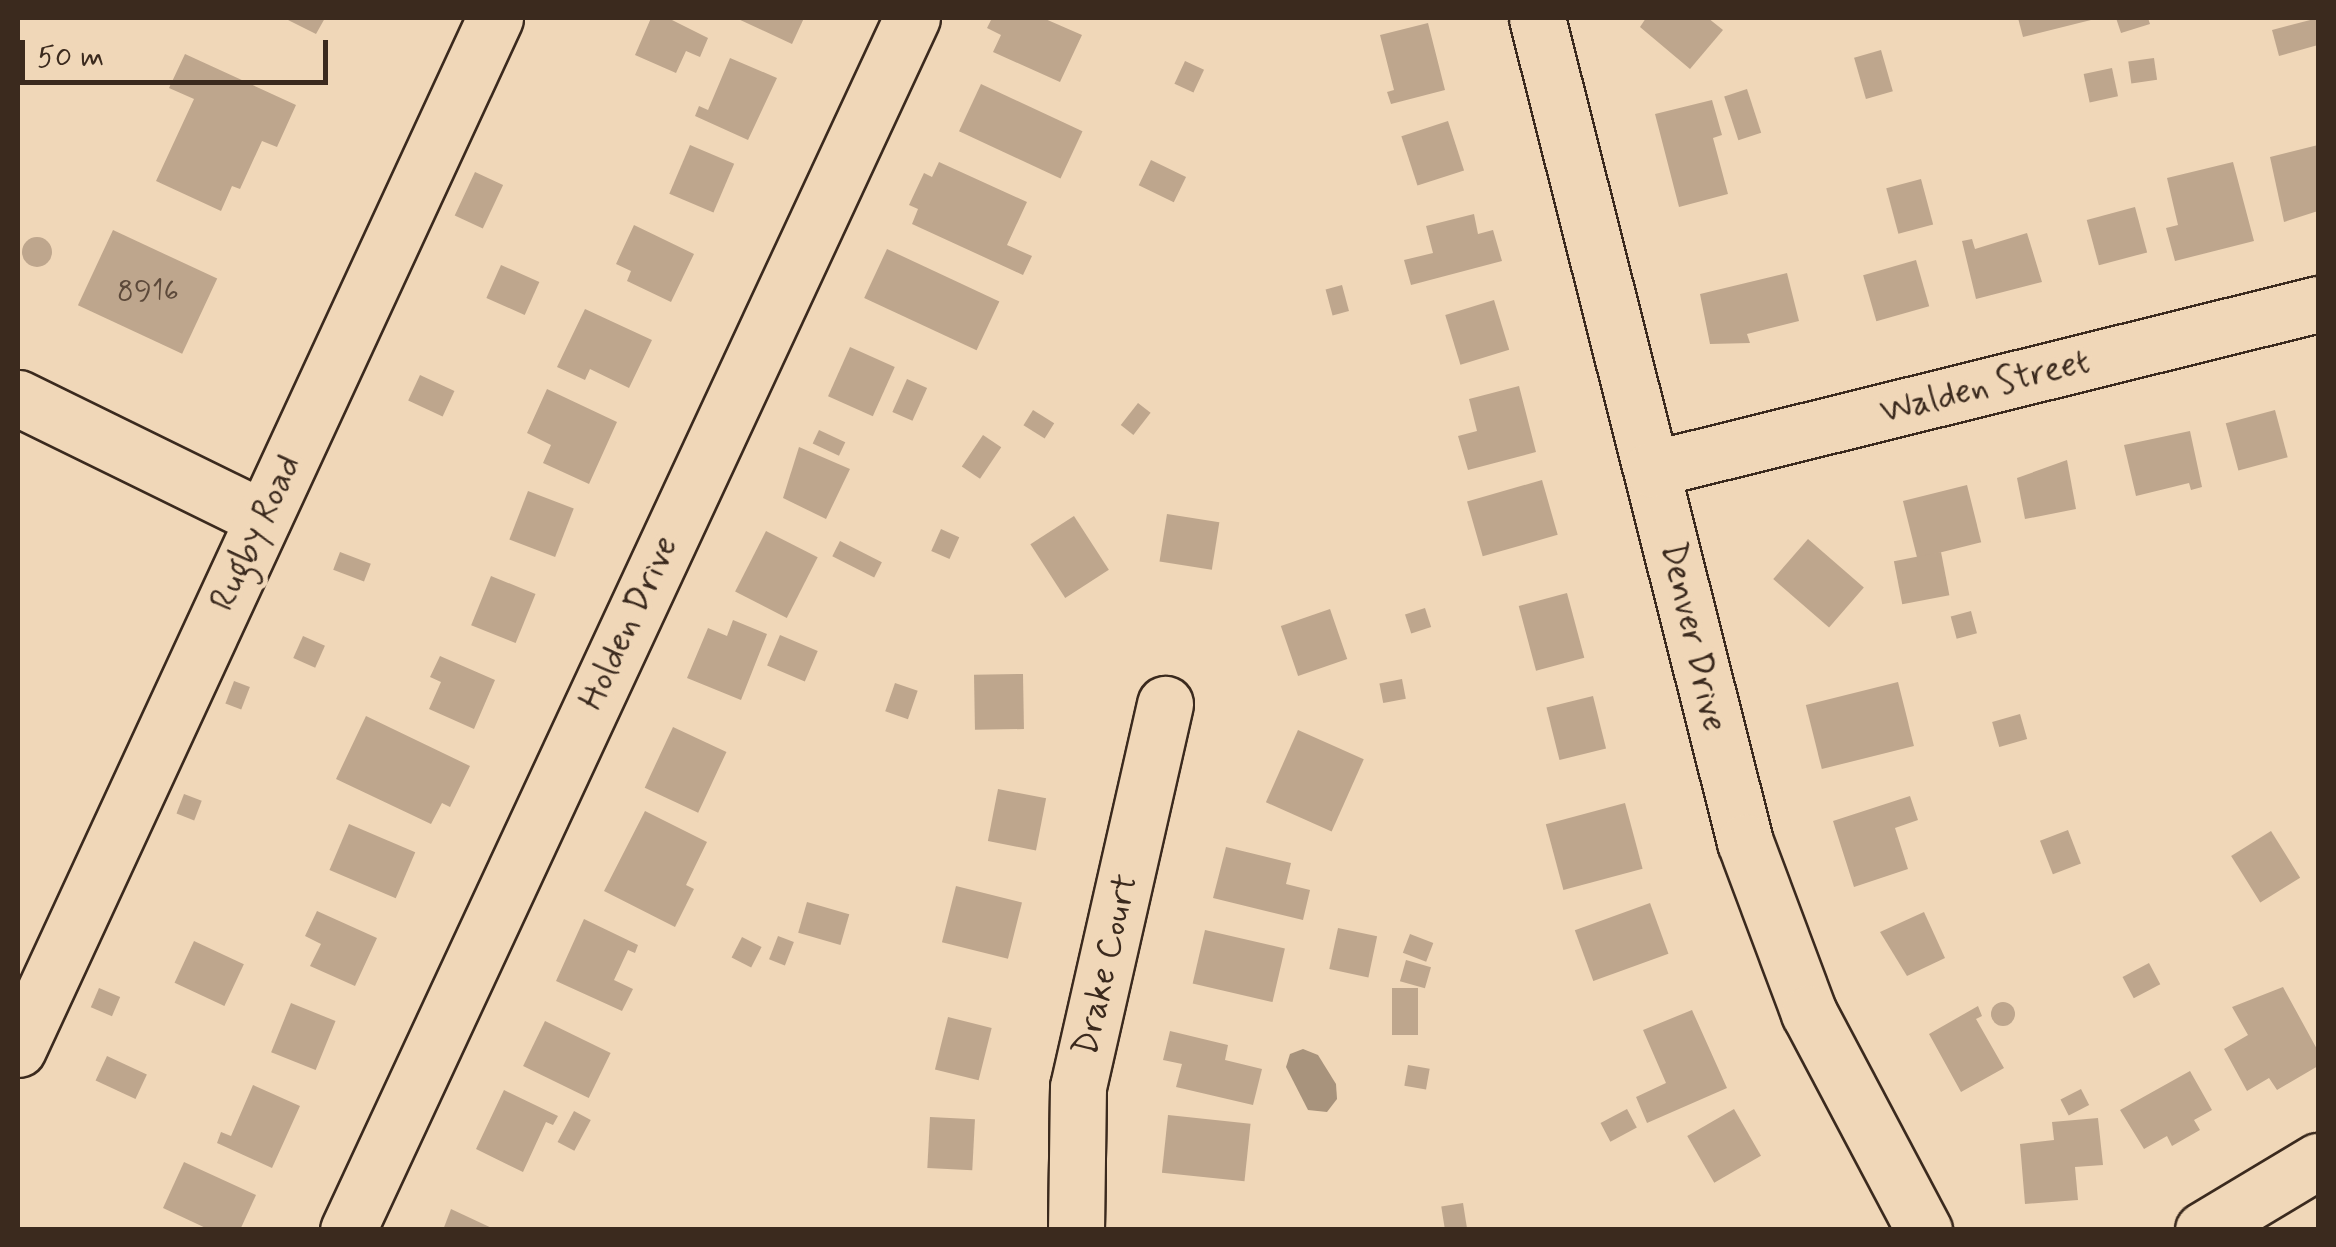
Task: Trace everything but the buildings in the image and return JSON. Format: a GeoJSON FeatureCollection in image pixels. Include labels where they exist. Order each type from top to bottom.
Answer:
{"type":"FeatureCollection","features":[{"type":"Feature","properties":{"kind":"street","name":"Rugby Road"},"geometry":{"type":"LineString","coordinates":[[18,1049],[495,18]]}},
{"type":"Feature","properties":{"kind":"street","name":"Holden Drive"},"geometry":{"type":"LineString","coordinates":[[348,1230],[912,18]]}},
{"type":"Feature","properties":{"kind":"street","name":"Denver Drive"},"geometry":{"type":"LineString","coordinates":[[1536,18],[1652,469],[1696,663],[1768,914],[1809,1013],[1924,1230]]}},
{"type":"Feature","properties":{"kind":"street","name":"Walden Street"},"geometry":{"type":"LineString","coordinates":[[1652,469],[2318,304]]}},
{"type":"Feature","properties":{"kind":"street"},"geometry":{"type":"LineString","coordinates":[[18,398],[264,518]]}},
{"type":"Feature","properties":{"kind":"street","name":"Drake Court"},"geometry":{"type":"LineString","coordinates":[[1076,1230],[1078,1087],[1165,704]]}},
{"type":"Feature","properties":{"kind":"street"},"geometry":{"type":"LineString","coordinates":[[2203,1230],[2318,1161]]}},
{"type":"Feature","properties":{"kind":"shaded area"},"geometry":{"type":"Polygon","coordinates":[[[1303,1049],[1318,1055],[1336,1084],[1337,1099],[1327,1112],[1308,1110],[1286,1067],[1290,1054],[1303,1049]]]}}]}
